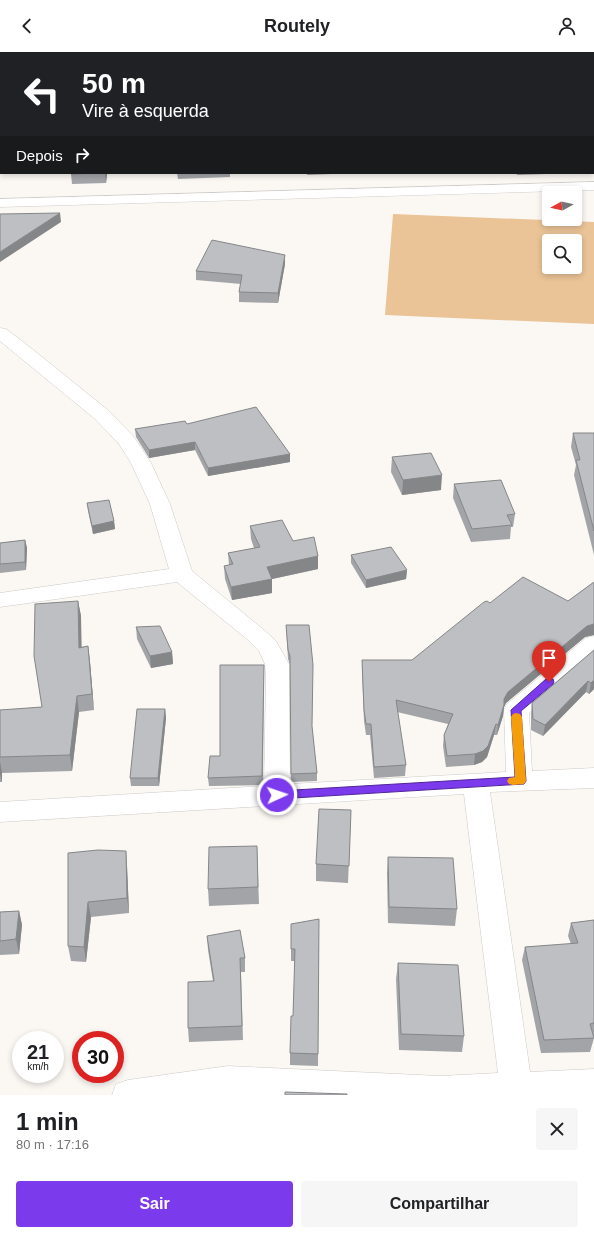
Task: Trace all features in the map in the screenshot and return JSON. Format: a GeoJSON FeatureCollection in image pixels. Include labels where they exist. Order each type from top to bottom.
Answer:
{"type":"FeatureCollection","features":[{"type":"Feature","properties":{"kind":"street"},"geometry":{"type":"LineString","coordinates":[[586,174],[594,186]]}},
{"type":"Feature","properties":{"kind":"street"},"geometry":{"type":"LineString","coordinates":[[0,203],[594,186]]}},
{"type":"Feature","properties":{"kind":"street"},"geometry":{"type":"LineString","coordinates":[[0,333],[102,415],[127,441],[141,464],[160,504],[182,574],[256,635],[268,647],[274,656],[277,664],[278,678],[277,795]]}},
{"type":"Feature","properties":{"kind":"street"},"geometry":{"type":"LineString","coordinates":[[0,600],[182,574]]}},
{"type":"Feature","properties":{"kind":"street"},"geometry":{"type":"LineString","coordinates":[[520,781],[516,710],[594,644]]}},
{"type":"Feature","properties":{"kind":"street"},"geometry":{"type":"LineString","coordinates":[[0,812],[476,783],[594,778]]}},
{"type":"Feature","properties":{"kind":"street"},"geometry":{"type":"LineString","coordinates":[[476,783],[517,1091]]}},
{"type":"Feature","properties":{"kind":"street"},"geometry":{"type":"LineString","coordinates":[[128,1095],[228,1081],[440,1090],[517,1091],[594,1084]]}},
{"type":"Feature","properties":{"kind":"shaded area"},"geometry":{"type":"Polygon","coordinates":[[[393,214],[542,220],[542,226],[582,226],[582,222],[594,222],[594,324],[385,315],[393,214]]]}},
{"type":"Feature","properties":{"kind":"building"},"geometry":{"type":"Polygon","coordinates":[[[60,213],[0,252],[0,214],[60,213]]]}},
{"type":"Feature","properties":{"kind":"building"},"geometry":{"type":"Polygon","coordinates":[[[212,240],[285,255],[278,293],[239,292],[242,275],[196,271],[212,240]]]}},
{"type":"Feature","properties":{"kind":"building"},"geometry":{"type":"Polygon","coordinates":[[[256,407],[290,454],[208,468],[195,442],[149,450],[135,429],[185,421],[187,424],[256,407]]]}},
{"type":"Feature","properties":{"kind":"building"},"geometry":{"type":"Polygon","coordinates":[[[573,433],[594,433],[594,531],[576,460],[580,460],[573,433]]]}},
{"type":"Feature","properties":{"kind":"building"},"geometry":{"type":"Polygon","coordinates":[[[431,453],[442,475],[403,480],[392,457],[431,453]]]}},
{"type":"Feature","properties":{"kind":"building"},"geometry":{"type":"Polygon","coordinates":[[[501,480],[515,514],[507,515],[512,525],[472,529],[454,484],[501,480]]]}},
{"type":"Feature","properties":{"kind":"building"},"geometry":{"type":"Polygon","coordinates":[[[109,500],[114,521],[92,526],[87,503],[109,500]]]}},
{"type":"Feature","properties":{"kind":"building"},"geometry":{"type":"Polygon","coordinates":[[[282,520],[293,541],[314,537],[318,556],[267,567],[272,579],[231,587],[224,566],[233,564],[228,553],[260,547],[250,526],[282,520]]]}},
{"type":"Feature","properties":{"kind":"building"},"geometry":{"type":"Polygon","coordinates":[[[25,540],[25,562],[0,564],[0,543],[25,540]]]}},
{"type":"Feature","properties":{"kind":"building"},"geometry":{"type":"Polygon","coordinates":[[[391,547],[407,570],[366,580],[351,555],[391,547]]]}},
{"type":"Feature","properties":{"kind":"building"},"geometry":{"type":"Polygon","coordinates":[[[523,577],[568,601],[594,582],[594,624],[587,626],[508,692],[504,699],[504,705],[498,725],[496,724],[488,746],[483,751],[475,754],[447,756],[444,735],[453,714],[396,700],[406,765],[374,767],[371,724],[366,724],[364,710],[362,660],[412,660],[484,602],[487,601],[490,603],[523,577]]]}},
{"type":"Feature","properties":{"kind":"building"},"geometry":{"type":"Polygon","coordinates":[[[78,601],[79,648],[88,646],[92,694],[77,696],[70,755],[0,757],[0,710],[42,707],[34,656],[35,604],[78,601]]]}},
{"type":"Feature","properties":{"kind":"building"},"geometry":{"type":"Polygon","coordinates":[[[286,625],[309,625],[313,665],[312,726],[317,773],[291,774],[290,656],[288,650],[286,625]]]}},
{"type":"Feature","properties":{"kind":"building"},"geometry":{"type":"Polygon","coordinates":[[[160,626],[172,652],[150,656],[136,627],[160,626]]]}},
{"type":"Feature","properties":{"kind":"building"},"geometry":{"type":"Polygon","coordinates":[[[594,650],[594,680],[591,683],[588,681],[545,725],[533,719],[532,703],[594,650]]]}},
{"type":"Feature","properties":{"kind":"building"},"geometry":{"type":"Polygon","coordinates":[[[220,665],[264,665],[262,776],[208,778],[210,756],[220,756],[220,665]]]}},
{"type":"Feature","properties":{"kind":"building"},"geometry":{"type":"Polygon","coordinates":[[[137,709],[165,709],[158,778],[130,778],[137,709]]]}},
{"type":"Feature","properties":{"kind":"building"},"geometry":{"type":"Polygon","coordinates":[[[319,809],[351,810],[349,866],[316,864],[319,809]]]}},
{"type":"Feature","properties":{"kind":"building"},"geometry":{"type":"Polygon","coordinates":[[[257,846],[258,887],[208,889],[209,847],[257,846]]]}},
{"type":"Feature","properties":{"kind":"building"},"geometry":{"type":"Polygon","coordinates":[[[98,850],[126,851],[127,898],[88,902],[84,947],[68,946],[68,853],[98,850]]]}},
{"type":"Feature","properties":{"kind":"building"},"geometry":{"type":"Polygon","coordinates":[[[388,857],[453,858],[457,909],[389,907],[388,857]]]}},
{"type":"Feature","properties":{"kind":"building"},"geometry":{"type":"Polygon","coordinates":[[[19,911],[16,939],[0,941],[0,912],[19,911]]]}},
{"type":"Feature","properties":{"kind":"building"},"geometry":{"type":"Polygon","coordinates":[[[319,919],[318,1054],[290,1053],[291,1016],[293,1016],[295,949],[291,949],[291,924],[319,919]]]}},
{"type":"Feature","properties":{"kind":"building"},"geometry":{"type":"Polygon","coordinates":[[[594,920],[594,1023],[590,1024],[594,1038],[544,1040],[525,947],[578,943],[571,923],[594,920]]]}},
{"type":"Feature","properties":{"kind":"building"},"geometry":{"type":"Polygon","coordinates":[[[240,930],[245,958],[240,958],[242,1026],[188,1028],[188,982],[214,981],[207,936],[240,930]]]}},
{"type":"Feature","properties":{"kind":"building"},"geometry":{"type":"Polygon","coordinates":[[[398,963],[458,965],[464,1036],[401,1034],[398,963]]]}},
{"type":"Feature","properties":{"kind":"building"},"geometry":{"type":"Polygon","coordinates":[[[285,1092],[347,1094],[347,1095],[285,1095],[285,1092]]]}},
{"type":"Feature","properties":{"kind":"slow traffic"},"geometry":{"type":"LineString","coordinates":[[513,781],[520,781],[516,717]]}},
{"type":"Feature","properties":{"kind":"route"},"geometry":{"type":"LineString","coordinates":[[277,795],[520,781],[516,710],[549,682]]}}]}
